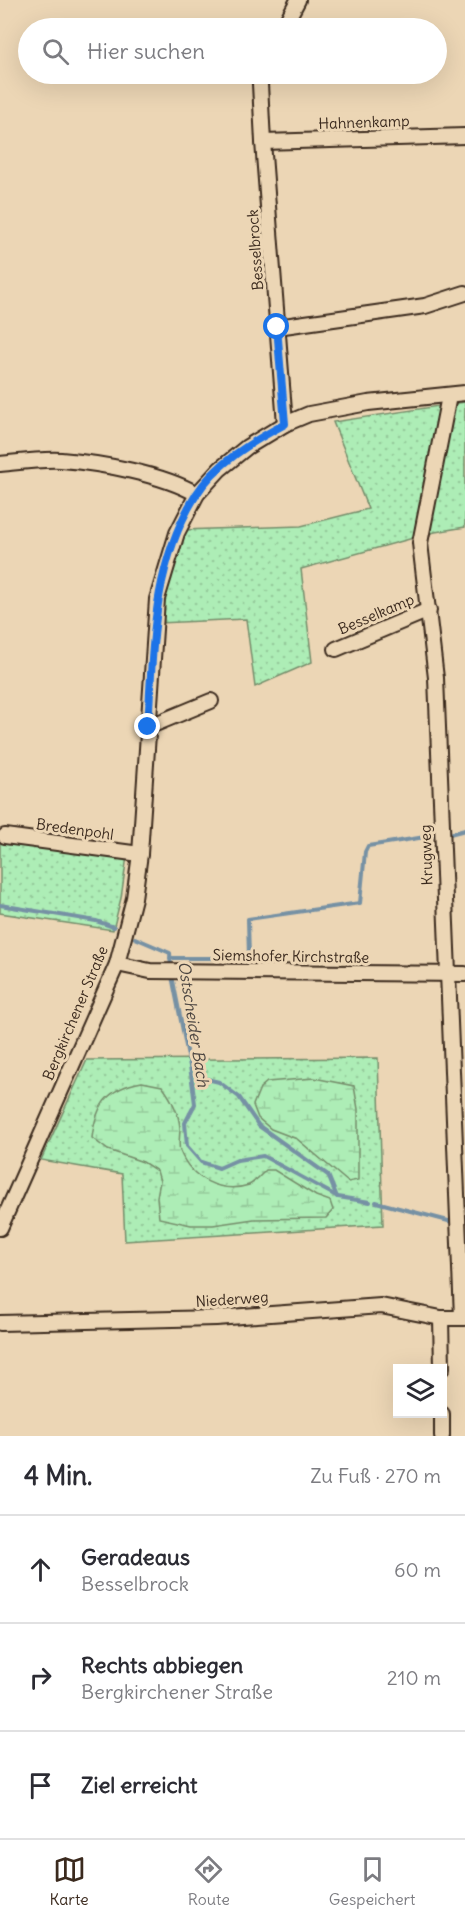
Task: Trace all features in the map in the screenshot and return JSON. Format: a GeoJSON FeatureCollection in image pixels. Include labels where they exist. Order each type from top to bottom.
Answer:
{"type":"FeatureCollection","features":[{"type":"Feature","properties":{"kind":"street"},"geometry":{"type":"LineString","coordinates":[[288,18],[298,0]]}},
{"type":"Feature","properties":{"kind":"street","name":"Besselbrock"},"geometry":{"type":"LineString","coordinates":[[260,84],[285,424]]}},
{"type":"Feature","properties":{"kind":"street","name":"Hahnenkamp"},"geometry":{"type":"LineString","coordinates":[[263,142],[465,136]]}},
{"type":"Feature","properties":{"kind":"street"},"geometry":{"type":"LineString","coordinates":[[277,327],[425,306],[465,293]]}},
{"type":"Feature","properties":{"kind":"street","name":"Bergkirchener Straße"},"geometry":{"type":"LineString","coordinates":[[0,1228],[117,964],[134,898],[140,854],[157,599],[177,533],[196,494],[220,469],[247,447],[285,424],[336,408],[465,393]]}},
{"type":"Feature","properties":{"kind":"street","name":"Krugweg"},"geometry":{"type":"LineString","coordinates":[[448,396],[420,543],[436,678],[463,1317]]}},
{"type":"Feature","properties":{"kind":"street"},"geometry":{"type":"LineString","coordinates":[[0,464],[58,460],[81,462],[160,479],[196,494]]}},
{"type":"Feature","properties":{"kind":"street","name":"Besselkamp"},"geometry":{"type":"LineString","coordinates":[[336,649],[429,610]]}},
{"type":"Feature","properties":{"kind":"street"},"geometry":{"type":"LineString","coordinates":[[148,727],[211,701]]}},
{"type":"Feature","properties":{"kind":"street","name":"Bredenpohl"},"geometry":{"type":"LineString","coordinates":[[5,836],[140,854]]}},
{"type":"Feature","properties":{"kind":"street","name":"Siemshofer Kirchstraße"},"geometry":{"type":"LineString","coordinates":[[117,964],[150,971],[465,974]]}},
{"type":"Feature","properties":{"kind":"street","name":"Niederweg"},"geometry":{"type":"LineString","coordinates":[[0,1323],[216,1318],[381,1306],[441,1318],[463,1317]]}},
{"type":"Feature","properties":{"kind":"street"},"geometry":{"type":"LineString","coordinates":[[441,1318],[442,1364]]}},
{"type":"Feature","properties":{"kind":"street"},"geometry":{"type":"LineString","coordinates":[[442,1418],[442,1436]]}},
{"type":"Feature","properties":{"kind":"green space"},"geometry":{"type":"Polygon","coordinates":[[[465,402],[465,527],[435,532],[301,569],[312,662],[255,687],[246,619],[159,623],[163,598],[182,530],[301,526],[368,509],[333,422],[465,402]]]}},
{"type":"Feature","properties":{"kind":"green space"},"geometry":{"type":"Polygon","coordinates":[[[0,839],[127,856],[121,898],[113,930],[0,913],[0,839]]]}},
{"type":"Feature","properties":{"kind":"green space"},"geometry":{"type":"Polygon","coordinates":[[[378,1058],[383,1225],[125,1241],[122,1174],[41,1160],[87,1060],[378,1058]]]}},
{"type":"Feature","properties":{"kind":"green space"},"geometry":{"type":"Polygon","coordinates":[[[314,1078],[354,1086],[358,1109],[358,1180],[348,1182],[297,1139],[271,1129],[258,1118],[253,1105],[260,1088],[267,1082],[314,1078]]]}},
{"type":"Feature","properties":{"kind":"green space"},"geometry":{"type":"Polygon","coordinates":[[[142,1082],[162,1086],[176,1111],[180,1128],[180,1151],[191,1169],[199,1176],[218,1186],[238,1187],[251,1184],[266,1170],[274,1170],[316,1196],[330,1201],[333,1210],[326,1218],[254,1219],[213,1225],[191,1225],[159,1218],[157,1197],[160,1181],[157,1171],[143,1162],[108,1150],[92,1138],[97,1116],[106,1099],[120,1088],[142,1082]]]}},
{"type":"Feature","properties":{"kind":"waterway"},"geometry":{"type":"LineString","coordinates":[[446,835],[465,830]]}},
{"type":"Feature","properties":{"kind":"waterway"},"geometry":{"type":"LineString","coordinates":[[249,958],[248,919],[360,903],[365,852],[368,846],[438,835]]}},
{"type":"Feature","properties":{"kind":"waterway","name":"Ostscheider Bach"},"geometry":{"type":"LineString","coordinates":[[0,905],[96,921],[114,927]]}},
{"type":"Feature","properties":{"kind":"waterway","name":"Ostscheider Bach"},"geometry":{"type":"LineString","coordinates":[[135,938],[170,953],[171,968]]}},
{"type":"Feature","properties":{"kind":"waterway"},"geometry":{"type":"LineString","coordinates":[[170,958],[237,958]]}},
{"type":"Feature","properties":{"kind":"waterway","name":"Ostscheider Bach"},"geometry":{"type":"LineString","coordinates":[[172,976],[195,1104],[185,1123],[187,1146],[201,1162],[219,1168],[237,1160],[263,1156],[338,1197],[370,1202]]}},
{"type":"Feature","properties":{"kind":"waterway"},"geometry":{"type":"LineString","coordinates":[[203,1078],[219,1082],[239,1097],[259,1126],[328,1175],[337,1197]]}},
{"type":"Feature","properties":{"kind":"waterway","name":"Ostscheider Bach"},"geometry":{"type":"LineString","coordinates":[[376,1202],[456,1223]]}},
{"type":"Feature","properties":{"kind":"route"},"geometry":{"type":"LineString","coordinates":[[148,727],[157,599],[177,533],[196,494],[220,469],[264,435],[285,424],[281,405],[277,327]]}}]}
